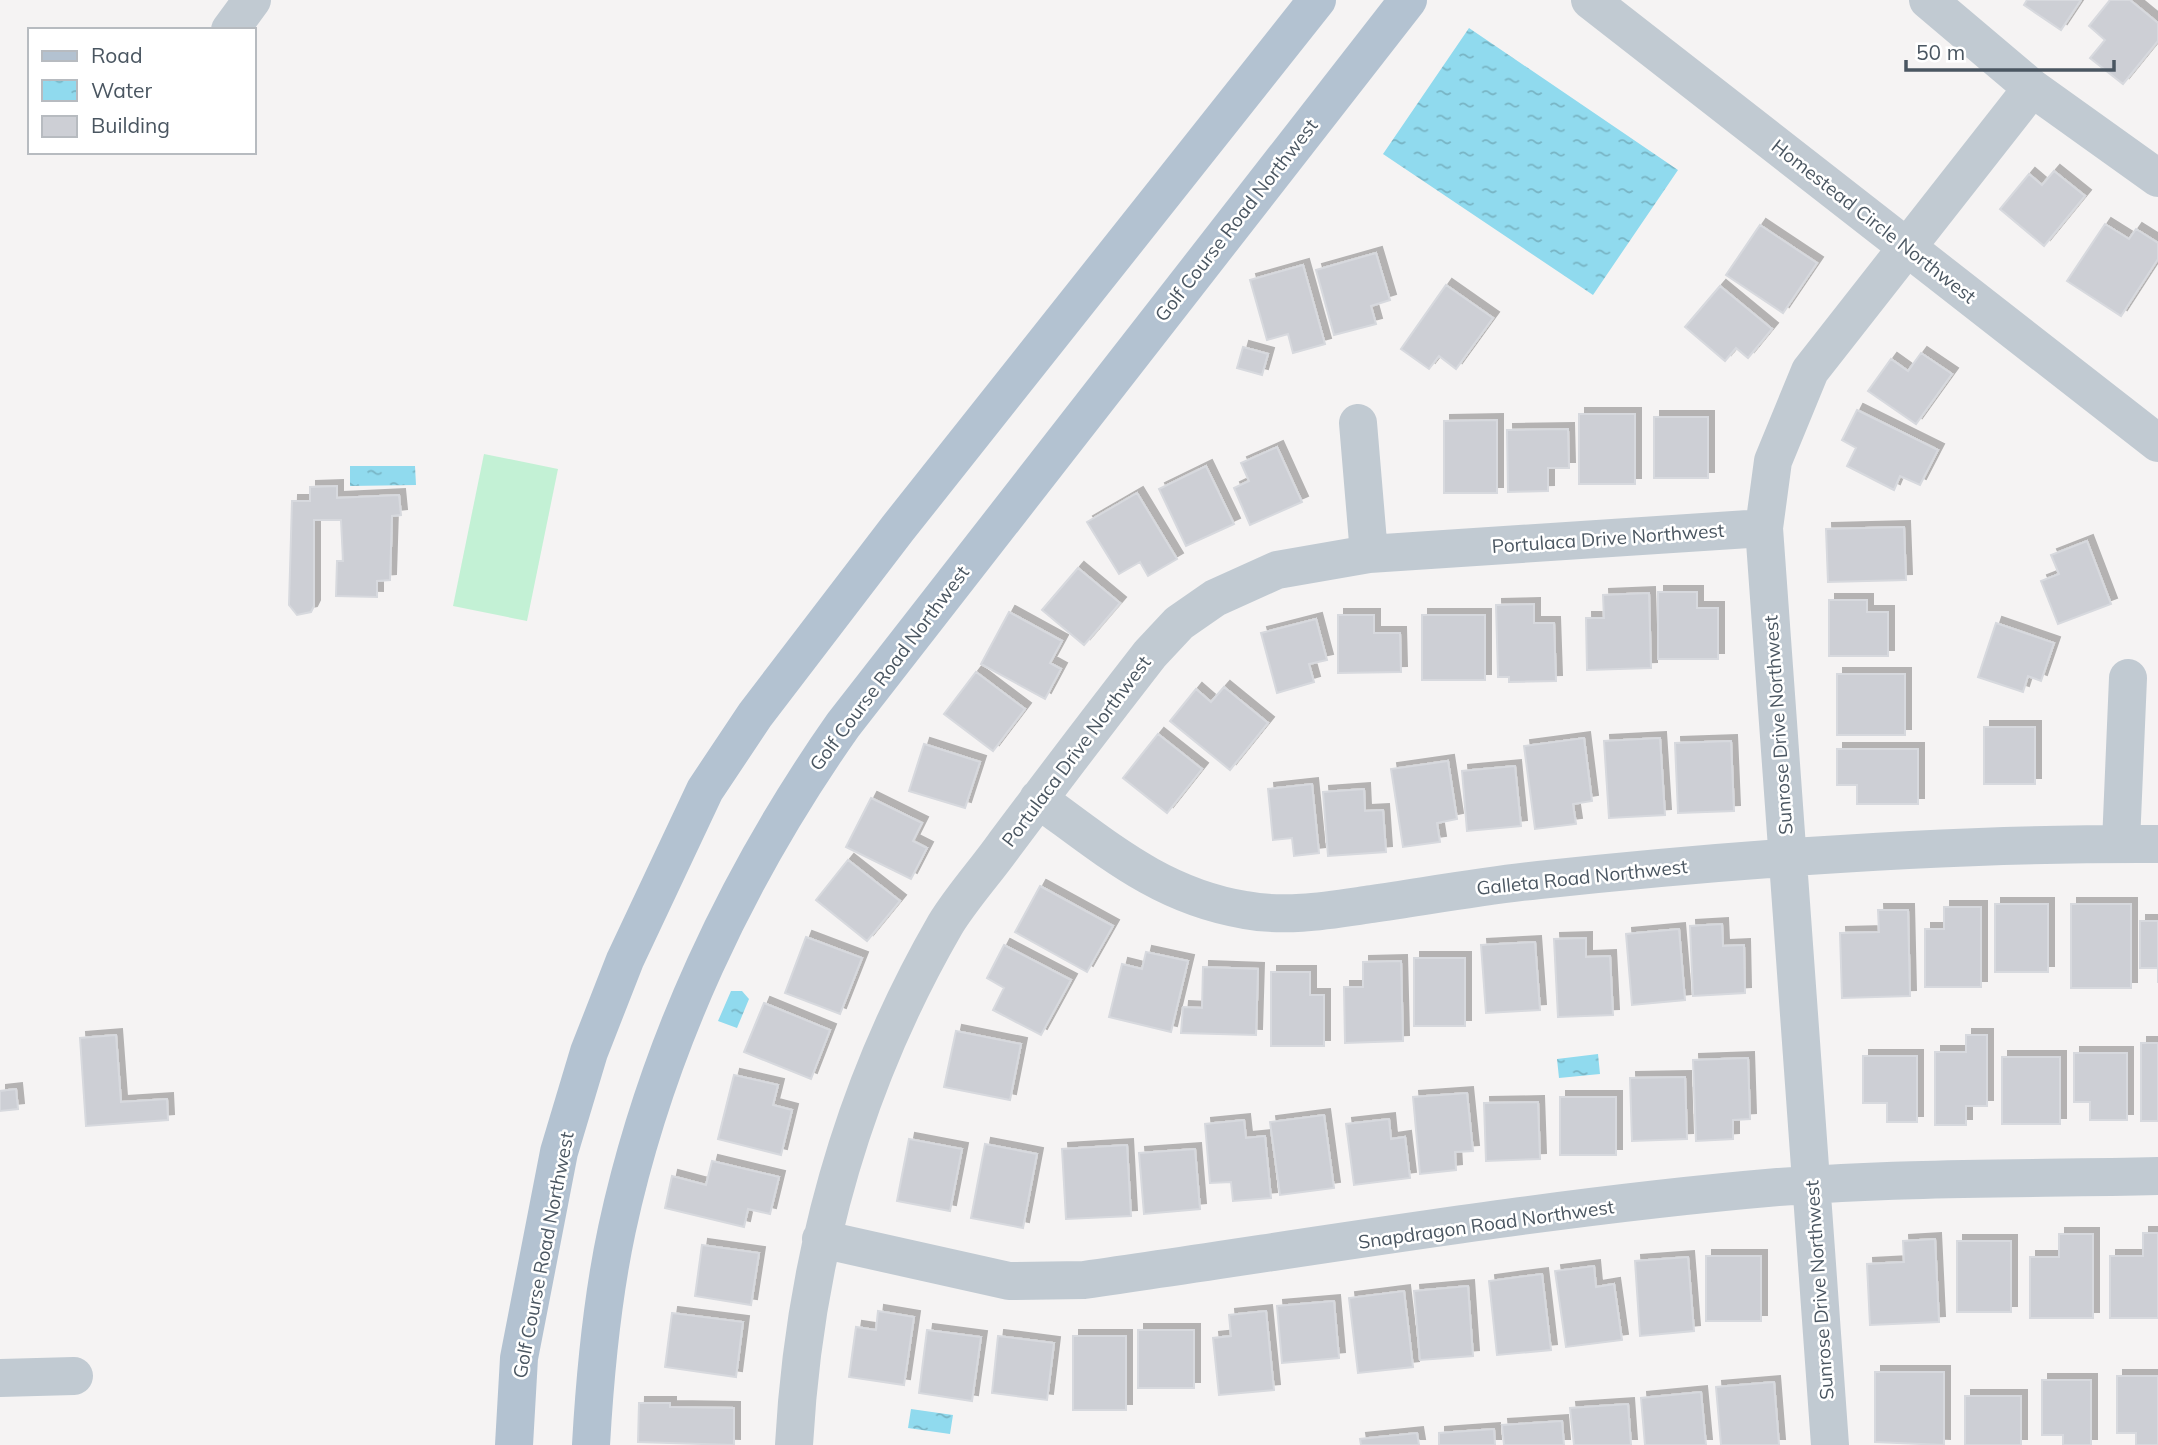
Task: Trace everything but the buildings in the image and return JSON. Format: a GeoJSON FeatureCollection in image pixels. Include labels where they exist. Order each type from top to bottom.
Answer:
{"type":"FeatureCollection","features":[{"type":"Feature","properties":{"kind":"main road","name":"Golf Course Road Northwest"},"geometry":{"type":"LineString","coordinates":[[514,1445],[519,1358],[563,1140],[589,1052],[625,960],[705,790],[755,715],[898,528],[1317,0]]}},
{"type":"Feature","properties":{"kind":"main road","name":"Golf Course Road Northwest"},"geometry":{"type":"LineString","coordinates":[[591,1445],[594,1391],[607,1298],[617,1231],[627,1191],[669,1052],[725,920],[811,769],[843,724],[1408,0]]}},
{"type":"Feature","properties":{"kind":"street"},"geometry":{"type":"LineString","coordinates":[[231,28],[252,0]]}},
{"type":"Feature","properties":{"kind":"street","name":"Homestead Circle Northwest"},"geometry":{"type":"LineString","coordinates":[[1590,0],[2158,443]]}},
{"type":"Feature","properties":{"kind":"street"},"geometry":{"type":"LineString","coordinates":[[1928,0],[2032,88],[2158,178]]}},
{"type":"Feature","properties":{"kind":"street","name":"Sunrose Drive Northwest"},"geometry":{"type":"LineString","coordinates":[[1830,1445],[1764,528],[1773,461],[1810,371],[2032,88]]}},
{"type":"Feature","properties":{"kind":"street"},"geometry":{"type":"LineString","coordinates":[[1358,423],[1369,554]]}},
{"type":"Feature","properties":{"kind":"street","name":"Portulaca Drive Northwest"},"geometry":{"type":"LineString","coordinates":[[794,1445],[798,1367],[821,1239],[844,1151],[873,1068],[946,923],[1150,654],[1179,623],[1215,598],[1277,570],[1369,554],[1764,528]]}},
{"type":"Feature","properties":{"kind":"street"},"geometry":{"type":"LineString","coordinates":[[2128,678],[2140,844]]}},
{"type":"Feature","properties":{"kind":"street","name":"Galleta Road Northwest"},"geometry":{"type":"LineString","coordinates":[[1038,800],[1150,879],[1199,900],[1248,911],[1305,913],[1535,880],[1788,856],[2140,844]]}},
{"type":"Feature","properties":{"kind":"street","name":"Snapdragon Road Northwest"},"geometry":{"type":"LineString","coordinates":[[821,1239],[1009,1281],[1084,1280],[1560,1213],[1811,1185],[2158,1176]]}},
{"type":"Feature","properties":{"kind":"street"},"geometry":{"type":"LineString","coordinates":[[0,1378],[74,1376]]}},
{"type":"Feature","properties":{"kind":"green space"},"geometry":{"type":"Polygon","coordinates":[[[484,454],[558,469],[527,621],[453,606],[484,454]]]}},
{"type":"Feature","properties":{"kind":"water"},"geometry":{"type":"Polygon","coordinates":[[[1469,28],[1678,170],[1593,295],[1383,154],[1469,28]]]}},
{"type":"Feature","properties":{"kind":"water"},"geometry":{"type":"Polygon","coordinates":[[[350,466],[415,466],[416,485],[350,486],[350,466]]]}},
{"type":"Feature","properties":{"kind":"water"},"geometry":{"type":"Polygon","coordinates":[[[731,991],[742,991],[749,999],[737,1028],[718,1021],[731,991]]]}},
{"type":"Feature","properties":{"kind":"water"},"geometry":{"type":"Polygon","coordinates":[[[1598,1054],[1600,1074],[1559,1078],[1557,1059],[1598,1054]]]}},
{"type":"Feature","properties":{"kind":"water"},"geometry":{"type":"Polygon","coordinates":[[[911,1409],[953,1415],[950,1434],[908,1428],[911,1409]]]}}]}
